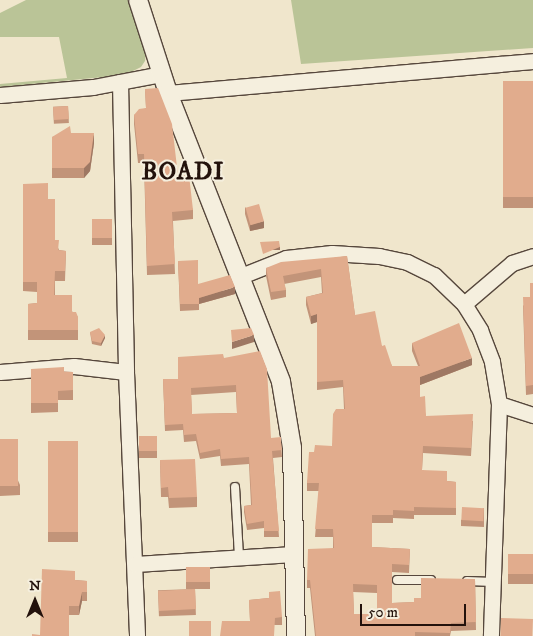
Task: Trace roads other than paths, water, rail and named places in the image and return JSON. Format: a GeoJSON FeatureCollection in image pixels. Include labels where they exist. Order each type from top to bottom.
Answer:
{"type":"FeatureCollection","features":[{"type":"Feature","properties":{"kind":"street"},"geometry":{"type":"LineString","coordinates":[[138,0],[168,93],[273,356],[288,411],[296,636]]}},
{"type":"Feature","properties":{"kind":"street"},"geometry":{"type":"LineString","coordinates":[[168,93],[533,61]]}},
{"type":"Feature","properties":{"kind":"street"},"geometry":{"type":"LineString","coordinates":[[0,95],[120,82],[161,74]]}},
{"type":"Feature","properties":{"kind":"street"},"geometry":{"type":"LineString","coordinates":[[120,82],[126,372],[137,636]]}},
{"type":"Feature","properties":{"kind":"street"},"geometry":{"type":"LineString","coordinates":[[241,276],[286,258],[332,253],[379,256],[407,262],[434,275],[464,304],[480,330],[492,362],[499,404],[491,636]]}},
{"type":"Feature","properties":{"kind":"street"},"geometry":{"type":"LineString","coordinates":[[464,304],[512,263],[533,256]]}},
{"type":"Feature","properties":{"kind":"street"},"geometry":{"type":"LineString","coordinates":[[0,372],[74,366],[126,372]]}},
{"type":"Feature","properties":{"kind":"street"},"geometry":{"type":"LineString","coordinates":[[499,404],[533,415]]}},
{"type":"Feature","properties":{"kind":"street"},"geometry":{"type":"LineString","coordinates":[[135,564],[294,554]]}},
{"type":"Feature","properties":{"kind":"lane"},"geometry":{"type":"LineString","coordinates":[[235,486],[239,558]]}},
{"type":"Feature","properties":{"kind":"lane"},"geometry":{"type":"LineString","coordinates":[[397,580],[445,581]]}},
{"type":"Feature","properties":{"kind":"lane"},"geometry":{"type":"LineString","coordinates":[[454,581],[493,582]]}},
{"type":"Feature","properties":{"kind":"district","name":"BOADI"},"geometry":{"type":"Point","coordinates":[183,172]}}]}
